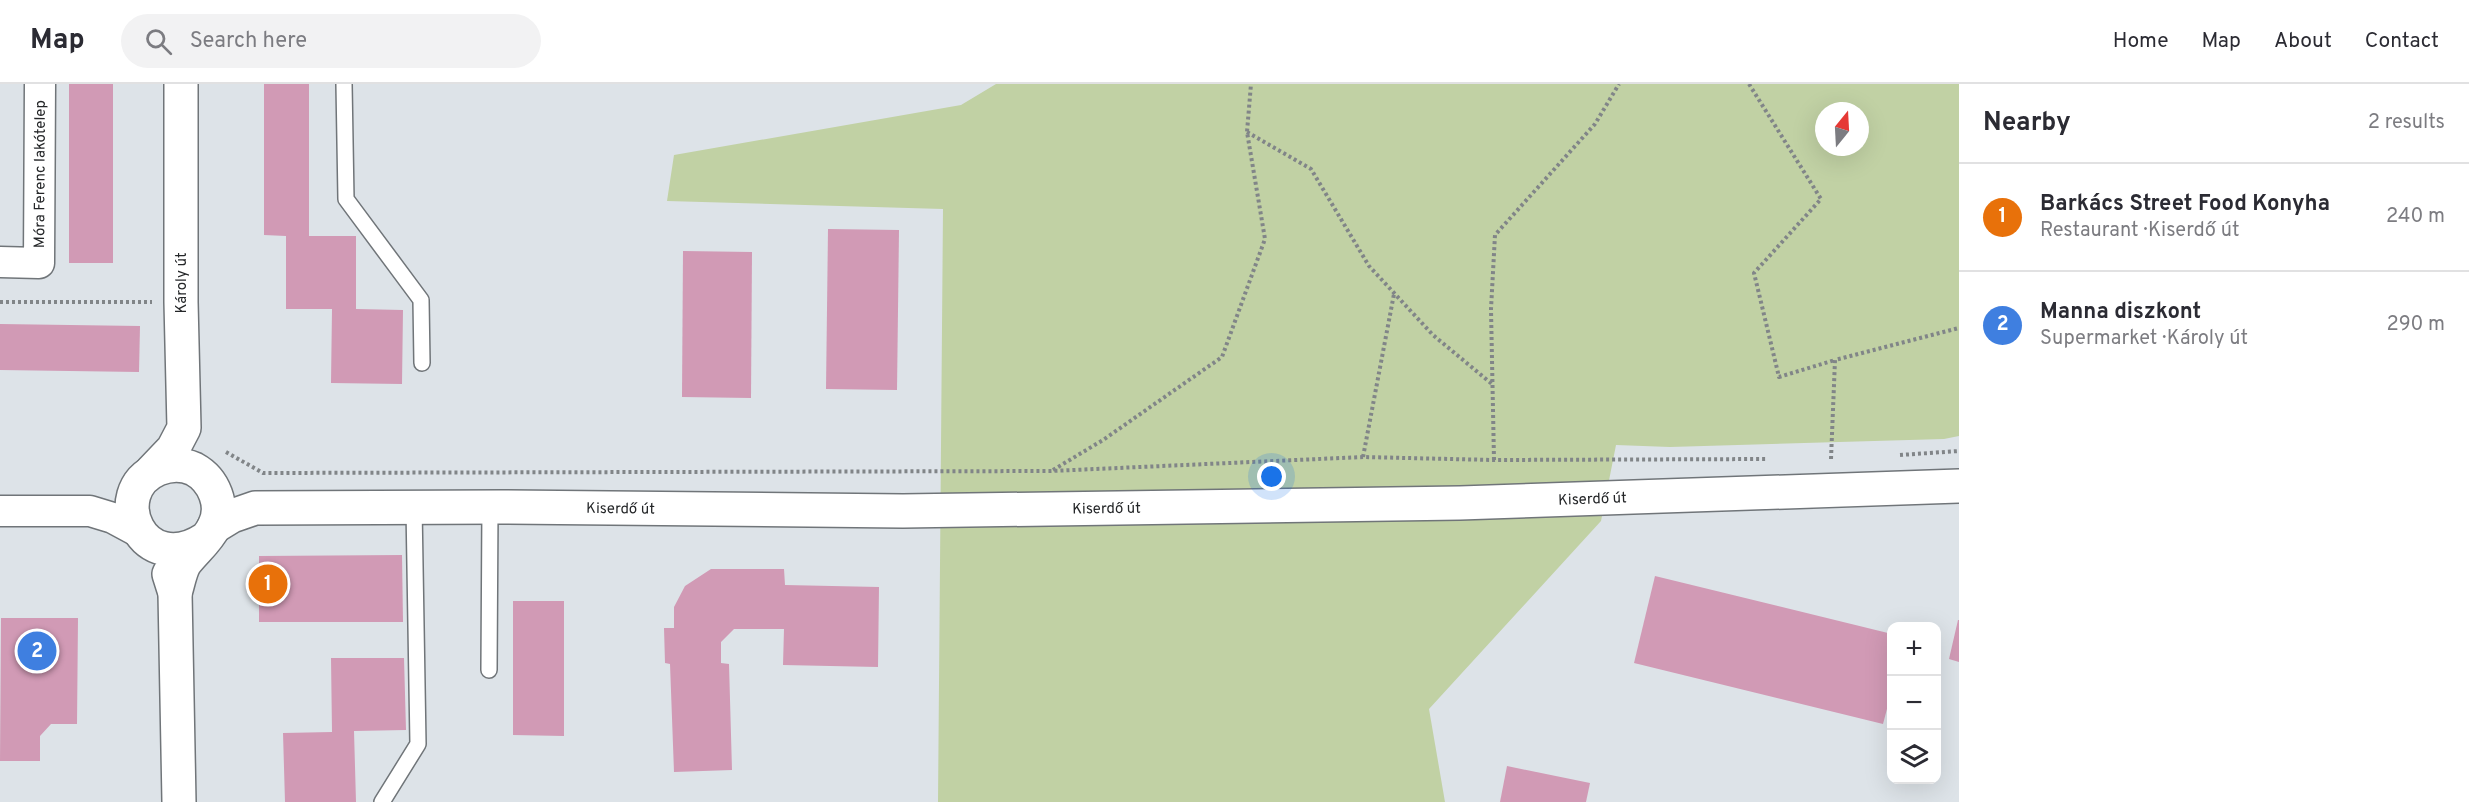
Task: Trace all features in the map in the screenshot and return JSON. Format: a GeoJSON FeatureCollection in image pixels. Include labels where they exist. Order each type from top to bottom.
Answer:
{"type":"FeatureCollection","features":[{"type":"Feature","properties":{"kind":"street","name":"Móra Ferenc lakótelep"},"geometry":{"type":"LineString","coordinates":[[0,262],[39,263],[40,84]]}},
{"type":"Feature","properties":{"kind":"street","name":"Károly út"},"geometry":{"type":"LineString","coordinates":[[181,84],[181,302],[184,428],[192,457],[207,480]]}},
{"type":"Feature","properties":{"kind":"street"},"geometry":{"type":"LineString","coordinates":[[90,511],[119,501],[173,449],[184,428]]}},
{"type":"Feature","properties":{"kind":"street"},"geometry":{"type":"LineString","coordinates":[[175,593],[184,565],[210,533],[218,513],[217,498],[207,480],[191,468],[178,465],[165,466],[147,476],[135,492],[132,505],[133,518],[144,538],[166,566],[175,593],[179,802]]}},
{"type":"Feature","properties":{"kind":"street","name":"Kiserdő út"},"geometry":{"type":"LineString","coordinates":[[207,480],[236,501],[255,508]]}},
{"type":"Feature","properties":{"kind":"street","name":"Kiserdő út"},"geometry":{"type":"LineString","coordinates":[[210,533],[232,516],[255,508],[490,507],[915,511],[1460,503],[1959,486]]}},
{"type":"Feature","properties":{"kind":"street"},"geometry":{"type":"LineString","coordinates":[[0,511],[90,511],[113,518],[163,549],[178,551],[193,547],[210,533]]}},
{"type":"Feature","properties":{"kind":"lane"},"geometry":{"type":"LineString","coordinates":[[344,84],[346,199],[421,300],[422,363]]}},
{"type":"Feature","properties":{"kind":"lane"},"geometry":{"type":"LineString","coordinates":[[382,802],[418,744],[414,507]]}},
{"type":"Feature","properties":{"kind":"lane"},"geometry":{"type":"LineString","coordinates":[[489,670],[490,507]]}},
{"type":"Feature","properties":{"kind":"path"},"geometry":{"type":"LineString","coordinates":[[1051,471],[1103,440],[1222,357],[1265,239],[1246,132],[1251,84]]}},
{"type":"Feature","properties":{"kind":"path"},"geometry":{"type":"LineString","coordinates":[[1494,460],[1491,309],[1495,235],[1595,124],[1619,84]]}},
{"type":"Feature","properties":{"kind":"path"},"geometry":{"type":"LineString","coordinates":[[1749,84],[1821,199],[1754,273],[1779,377],[1959,328]]}},
{"type":"Feature","properties":{"kind":"path"},"geometry":{"type":"LineString","coordinates":[[1246,132],[1311,169],[1369,266],[1433,335],[1492,384]]}},
{"type":"Feature","properties":{"kind":"path"},"geometry":{"type":"LineString","coordinates":[[1364,457],[1395,293]]}},
{"type":"Feature","properties":{"kind":"path"},"geometry":{"type":"LineString","coordinates":[[0,302],[181,302]]}},
{"type":"Feature","properties":{"kind":"path"},"geometry":{"type":"LineString","coordinates":[[1835,360],[1831,459],[1842,458]]}},
{"type":"Feature","properties":{"kind":"path"},"geometry":{"type":"LineString","coordinates":[[1889,455],[1959,451]]}},
{"type":"Feature","properties":{"kind":"path"},"geometry":{"type":"LineString","coordinates":[[255,508],[263,473],[1051,471],[1364,457],[1494,460],[1773,459]]}},
{"type":"Feature","properties":{"kind":"green space"},"geometry":{"type":"Polygon","coordinates":[[[996,84],[1959,84],[1959,436],[1944,439],[1670,447],[1616,445],[1601,521],[1429,709],[1445,802],[938,802],[943,209],[667,201],[674,155],[961,105],[996,84]]]}},
{"type":"Feature","properties":{"kind":"building"},"geometry":{"type":"Polygon","coordinates":[[[69,84],[113,84],[113,263],[69,263],[69,84]]]}},
{"type":"Feature","properties":{"kind":"building"},"geometry":{"type":"Polygon","coordinates":[[[264,84],[309,84],[309,236],[356,236],[356,309],[403,310],[402,384],[331,383],[332,309],[286,309],[286,236],[264,235],[264,84]]]}},
{"type":"Feature","properties":{"kind":"building"},"geometry":{"type":"Polygon","coordinates":[[[828,229],[899,230],[897,390],[826,389],[828,229]]]}},
{"type":"Feature","properties":{"kind":"building"},"geometry":{"type":"Polygon","coordinates":[[[683,251],[752,252],[751,398],[682,397],[683,251]]]}},
{"type":"Feature","properties":{"kind":"building"},"geometry":{"type":"Polygon","coordinates":[[[0,324],[140,326],[139,372],[0,370],[0,324]]]}},
{"type":"Feature","properties":{"kind":"building"},"geometry":{"type":"Polygon","coordinates":[[[402,555],[403,622],[259,622],[259,556],[402,555]]]}},
{"type":"Feature","properties":{"kind":"building"},"geometry":{"type":"Polygon","coordinates":[[[711,569],[784,569],[785,585],[879,587],[878,667],[783,665],[784,629],[734,629],[721,642],[721,663],[729,664],[732,770],[674,772],[670,664],[665,663],[664,628],[674,628],[674,607],[685,586],[711,569]]]}},
{"type":"Feature","properties":{"kind":"building"},"geometry":{"type":"Polygon","coordinates":[[[1655,576],[1887,633],[1887,709],[1883,724],[1634,663],[1655,576]]]}},
{"type":"Feature","properties":{"kind":"building"},"geometry":{"type":"Polygon","coordinates":[[[513,601],[564,601],[564,736],[513,735],[513,601]]]}},
{"type":"Feature","properties":{"kind":"building"},"geometry":{"type":"Polygon","coordinates":[[[1,618],[78,618],[77,724],[51,724],[40,736],[40,761],[0,761],[1,618]]]}},
{"type":"Feature","properties":{"kind":"building"},"geometry":{"type":"Polygon","coordinates":[[[1959,620],[1959,662],[1949,659],[1959,620]]]}},
{"type":"Feature","properties":{"kind":"building"},"geometry":{"type":"Polygon","coordinates":[[[331,658],[404,658],[406,730],[354,731],[356,802],[285,802],[283,733],[332,732],[331,658]]]}},
{"type":"Feature","properties":{"kind":"building"},"geometry":{"type":"Polygon","coordinates":[[[1507,766],[1590,783],[1586,802],[1500,802],[1507,766]]]}},
{"type":"Feature","properties":{"kind":"place","name":"Barkács Street Food Konyha"},"geometry":{"type":"Point","coordinates":[268,584]}},
{"type":"Feature","properties":{"kind":"place","name":"Manna diszkont"},"geometry":{"type":"Point","coordinates":[37,651]}}]}
